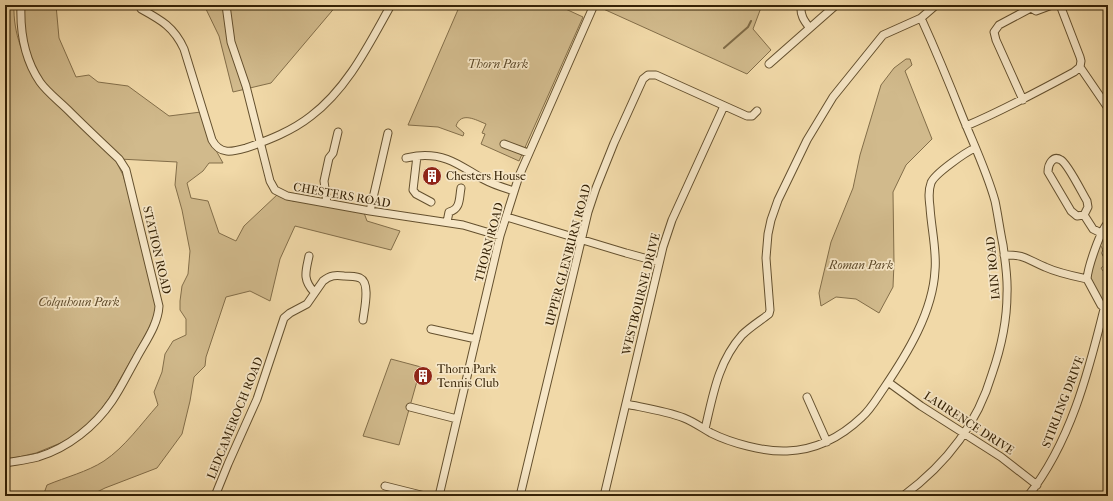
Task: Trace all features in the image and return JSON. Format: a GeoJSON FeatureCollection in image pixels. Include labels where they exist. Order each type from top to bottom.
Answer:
{"type":"FeatureCollection","features":[{"type":"Feature","properties":{"kind":"street","name":"STATION ROAD"},"geometry":{"type":"LineString","coordinates":[[5,463],[38,457],[52,451],[69,443],[96,421],[113,400],[153,329],[159,306],[126,170],[119,159],[52,95],[40,81],[30,61],[23,39],[20,20],[21,5]]}},
{"type":"Feature","properties":{"kind":"street","name":"CHESTERS ROAD"},"geometry":{"type":"LineString","coordinates":[[226,5],[231,42],[246,86],[270,181],[275,190],[286,196],[370,212],[464,225],[500,236]]}},
{"type":"Feature","properties":{"kind":"street"},"geometry":{"type":"LineString","coordinates":[[141,9],[160,20],[173,30],[179,38],[184,49],[207,126],[215,146],[223,151],[229,152],[278,136],[312,116],[332,97],[349,76],[363,55],[391,5]]}},
{"type":"Feature","properties":{"kind":"street","name":"THORN ROAD"},"geometry":{"type":"LineString","coordinates":[[439,496],[500,236],[514,191],[528,153],[594,5]]}},
{"type":"Feature","properties":{"kind":"street"},"geometry":{"type":"LineString","coordinates":[[800,5],[803,20],[810,28]]}},
{"type":"Feature","properties":{"kind":"street"},"geometry":{"type":"LineString","coordinates":[[769,64],[836,5]]}},
{"type":"Feature","properties":{"kind":"street"},"geometry":{"type":"LineString","coordinates":[[704,429],[717,378],[732,346],[751,326],[769,314],[770,310],[766,258],[770,220],[806,140],[833,97],[883,35],[921,18],[936,5]]}},
{"type":"Feature","properties":{"kind":"street"},"geometry":{"type":"LineString","coordinates":[[1023,100],[996,40],[994,32],[999,25],[1031,8],[1036,11],[1052,5]]}},
{"type":"Feature","properties":{"kind":"street"},"geometry":{"type":"LineString","coordinates":[[1060,5],[1081,61],[1080,68],[1108,108]]}},
{"type":"Feature","properties":{"kind":"street","name":"IAIN ROAD"},"geometry":{"type":"LineString","coordinates":[[902,496],[932,473],[965,434],[985,395],[997,360],[1005,321],[1008,292],[1004,255],[994,200],[986,175],[921,18]]}},
{"type":"Feature","properties":{"kind":"street"},"geometry":{"type":"LineString","coordinates":[[966,126],[996,114],[1080,68]]}},
{"type":"Feature","properties":{"kind":"street","name":"UPPER GLENBURN ROAD"},"geometry":{"type":"LineString","coordinates":[[520,496],[581,240],[596,188],[614,143],[643,79],[648,75],[656,75],[750,117],[757,111]]}},
{"type":"Feature","properties":{"kind":"street","name":"WESTBOURNE DRIVE"},"geometry":{"type":"LineString","coordinates":[[604,496],[659,262],[672,220],[724,106]]}},
{"type":"Feature","properties":{"kind":"street"},"geometry":{"type":"LineString","coordinates":[[327,203],[324,181],[329,158],[336,154],[338,132]]}},
{"type":"Feature","properties":{"kind":"street"},"geometry":{"type":"LineString","coordinates":[[370,212],[388,133]]}},
{"type":"Feature","properties":{"kind":"street"},"geometry":{"type":"LineString","coordinates":[[504,144],[528,153]]}},
{"type":"Feature","properties":{"kind":"street"},"geometry":{"type":"LineString","coordinates":[[626,404],[677,416],[717,435],[765,450],[794,450],[817,446],[839,435],[863,416],[888,382],[907,351],[927,308],[933,289],[935,260],[929,190],[931,182],[935,176],[967,152],[975,148]]}},
{"type":"Feature","properties":{"kind":"street"},"geometry":{"type":"LineString","coordinates":[[406,158],[426,155],[444,158],[461,165],[489,182],[514,191]]}},
{"type":"Feature","properties":{"kind":"street"},"geometry":{"type":"LineString","coordinates":[[417,156],[413,190],[416,194],[431,202]]}},
{"type":"Feature","properties":{"kind":"street"},"geometry":{"type":"LineString","coordinates":[[1052,160],[1061,160],[1066,165],[1087,201],[1088,207],[1084,215],[1077,216],[1067,205],[1048,172],[1049,165],[1052,160]]}},
{"type":"Feature","properties":{"kind":"street"},"geometry":{"type":"LineString","coordinates":[[447,222],[448,210],[455,210],[458,206],[461,188]]}},
{"type":"Feature","properties":{"kind":"street"},"geometry":{"type":"LineString","coordinates":[[1084,215],[1093,229],[1100,236]]}},
{"type":"Feature","properties":{"kind":"street"},"geometry":{"type":"LineString","coordinates":[[506,217],[659,262]]}},
{"type":"Feature","properties":{"kind":"street"},"geometry":{"type":"LineString","coordinates":[[1106,310],[1101,306],[1087,279],[1100,236],[1108,223]]}},
{"type":"Feature","properties":{"kind":"street"},"geometry":{"type":"LineString","coordinates":[[1004,255],[1016,254],[1057,272],[1087,279]]}},
{"type":"Feature","properties":{"kind":"street"},"geometry":{"type":"LineString","coordinates":[[309,256],[305,278],[314,292],[323,281],[336,275],[360,278],[365,283],[366,290],[363,320]]}},
{"type":"Feature","properties":{"kind":"street","name":"LEDCAMEROCH ROAD"},"geometry":{"type":"LineString","coordinates":[[215,496],[262,386],[284,318],[307,304],[314,292]]}},
{"type":"Feature","properties":{"kind":"street","name":"STIRLING DRIVE"},"geometry":{"type":"LineString","coordinates":[[1028,496],[1037,485],[1055,455],[1070,420],[1106,310]]}},
{"type":"Feature","properties":{"kind":"street"},"geometry":{"type":"LineString","coordinates":[[431,329],[476,339]]}},
{"type":"Feature","properties":{"kind":"street","name":"LAURENCE DRIVE"},"geometry":{"type":"LineString","coordinates":[[888,382],[921,406],[1001,456],[1037,485]]}},
{"type":"Feature","properties":{"kind":"street"},"geometry":{"type":"LineString","coordinates":[[807,397],[827,442]]}},
{"type":"Feature","properties":{"kind":"street"},"geometry":{"type":"LineString","coordinates":[[410,407],[457,419]]}},
{"type":"Feature","properties":{"kind":"street"},"geometry":{"type":"LineString","coordinates":[[385,486],[425,496]]}},
{"type":"Feature","properties":{"kind":"green space","name":"Colquhoun Park"},"geometry":{"type":"Polygon","coordinates":[[[5,5],[14,5],[17,36],[36,82],[20,20],[21,5],[56,5],[59,38],[76,77],[89,75],[98,82],[128,86],[169,116],[201,112],[213,145],[223,163],[209,163],[203,171],[187,183],[191,198],[208,201],[219,233],[236,241],[244,226],[278,194],[293,201],[319,202],[363,210],[367,221],[400,231],[391,250],[295,226],[280,259],[270,301],[250,291],[226,297],[206,357],[205,366],[194,377],[182,434],[157,468],[105,488],[89,496],[68,494],[66,496],[43,496],[47,485],[84,471],[104,461],[119,449],[132,435],[158,405],[154,392],[162,372],[165,354],[173,341],[186,335],[186,319],[180,310],[180,301],[182,286],[188,274],[190,251],[182,210],[175,185],[177,162],[119,159],[116,161],[123,175],[134,211],[155,297],[156,312],[147,332],[110,397],[94,419],[68,440],[36,453],[5,460],[5,5]]]}},
{"type":"Feature","properties":{"kind":"green space"},"geometry":{"type":"Polygon","coordinates":[[[204,5],[337,5],[271,83],[233,92],[219,36],[204,5]]]}},
{"type":"Feature","properties":{"kind":"green space","name":"Thorn Park"},"geometry":{"type":"Polygon","coordinates":[[[460,5],[557,5],[583,17],[519,161],[481,144],[485,134],[482,133],[486,124],[473,119],[465,118],[458,121],[456,126],[464,133],[463,136],[438,127],[408,125],[460,5]]]}},
{"type":"Feature","properties":{"kind":"green space"},"geometry":{"type":"Polygon","coordinates":[[[600,5],[762,5],[753,29],[771,50],[747,74],[599,7],[600,5]]]}},
{"type":"Feature","properties":{"kind":"green space","name":"Roman Park"},"geometry":{"type":"Polygon","coordinates":[[[906,59],[910,59],[912,65],[905,71],[932,139],[906,165],[893,192],[893,287],[879,313],[856,299],[836,297],[821,306],[819,293],[831,242],[853,188],[860,155],[881,85],[894,68],[906,59]]]}},
{"type":"Feature","properties":{"kind":"green space"},"geometry":{"type":"Polygon","coordinates":[[[1100,244],[1104,252],[1102,253],[1107,261],[1101,268],[1103,271],[1108,270],[1108,308],[1105,306],[1091,282],[1090,274],[1100,244]]]}},
{"type":"Feature","properties":{"kind":"green space"},"geometry":{"type":"Polygon","coordinates":[[[391,359],[421,367],[399,445],[363,436],[391,359]]]}},
{"type":"Feature","properties":{"kind":"waterway"},"geometry":{"type":"LineString","coordinates":[[724,48],[748,27],[751,21]]}},
{"type":"Feature","properties":{"kind":"waterway"},"geometry":{"type":"LineString","coordinates":[[1105,496],[1108,492]]}},
{"type":"Feature","properties":{"kind":"place","name":"Chesters House"},"geometry":{"type":"Point","coordinates":[432,176]}},
{"type":"Feature","properties":{"kind":"place","name":"Thorn Park Tennis Club"},"geometry":{"type":"Point","coordinates":[423,376]}}]}
